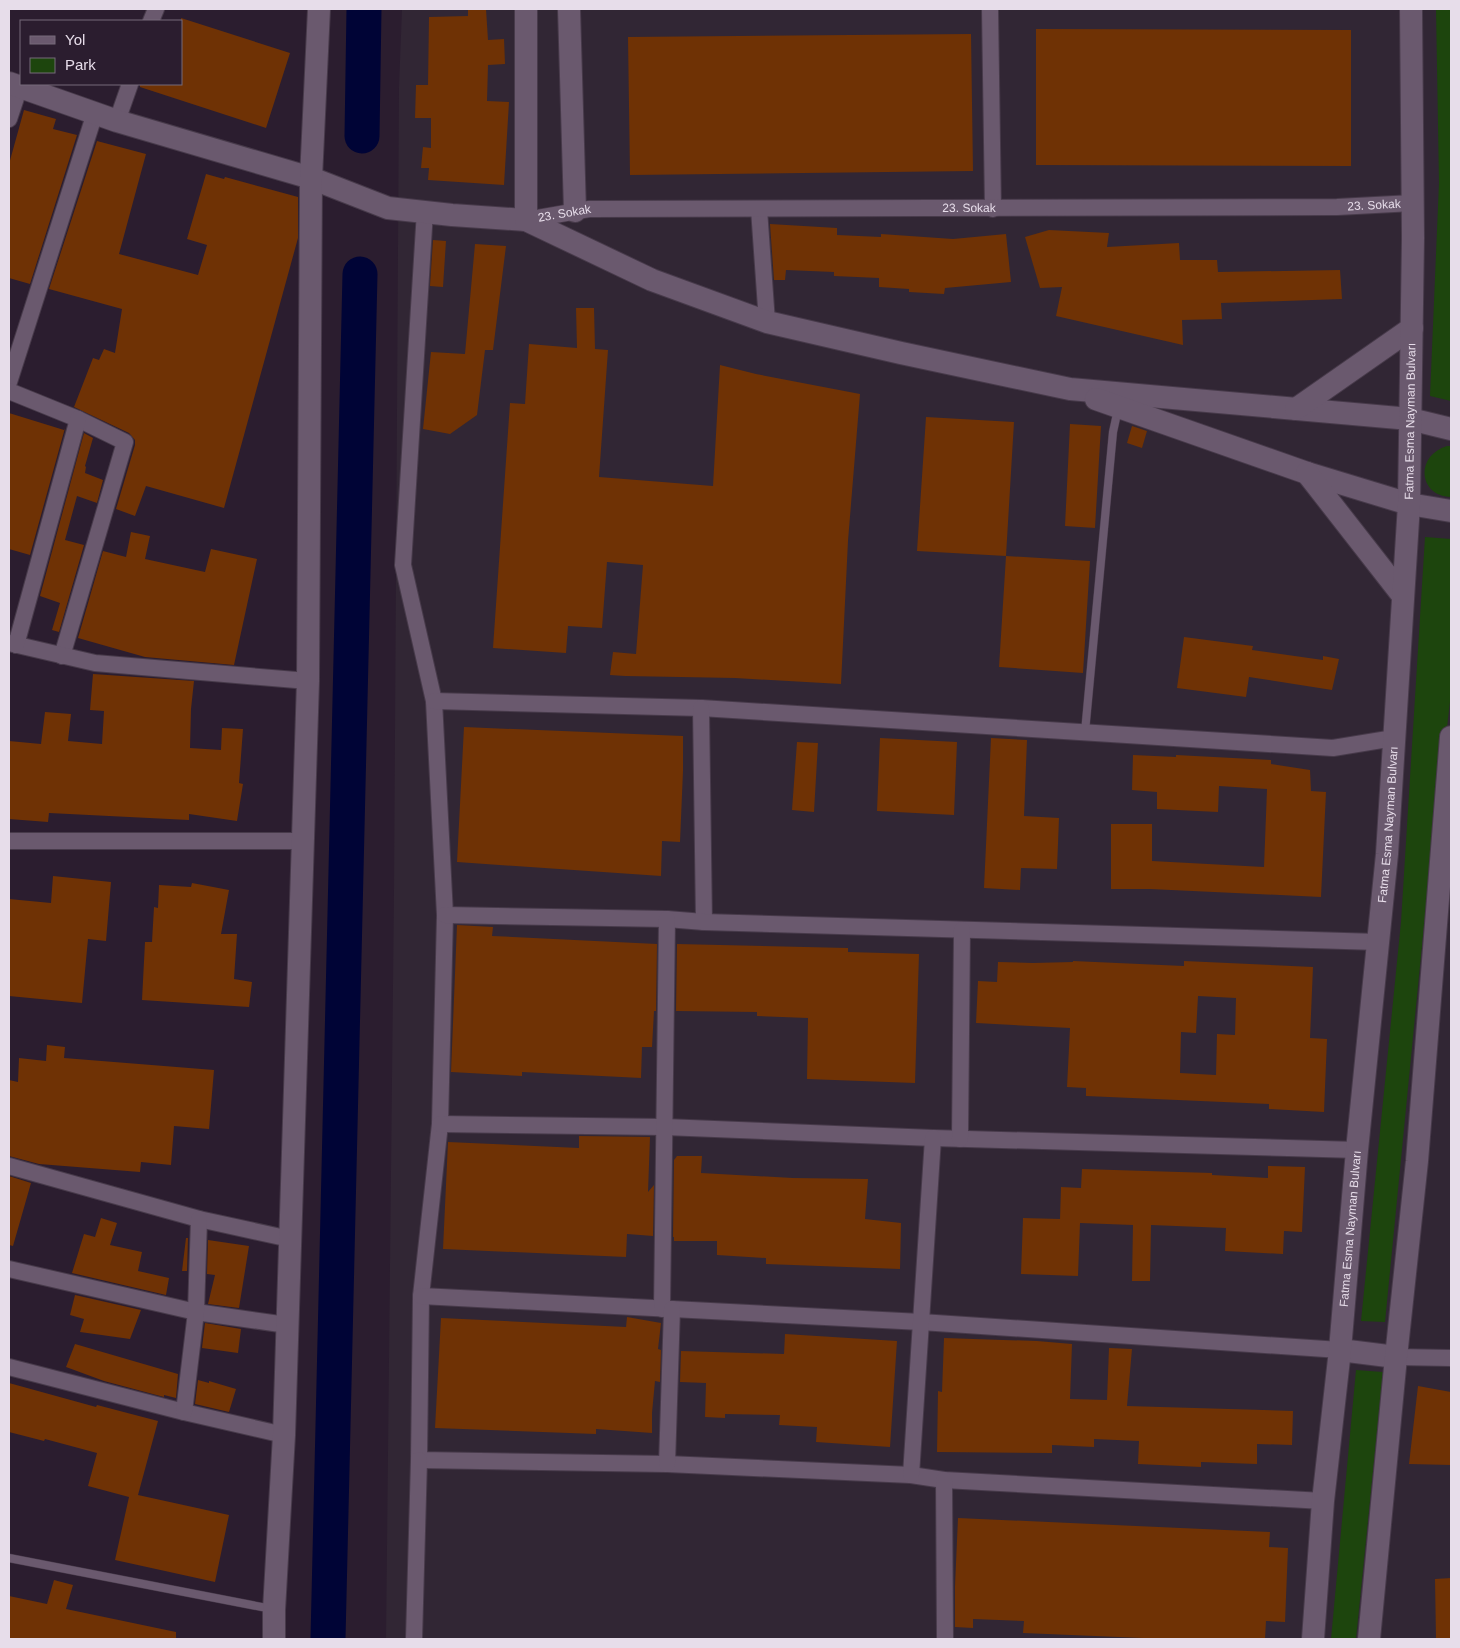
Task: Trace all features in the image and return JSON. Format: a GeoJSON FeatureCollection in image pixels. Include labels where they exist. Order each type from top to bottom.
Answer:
{"type":"FeatureCollection","features":[{"type":"Feature","properties":{"kind":"main road"},"geometry":{"type":"LineString","coordinates":[[274,1639],[284,1435],[308,681],[311,178],[319,9]]}},
{"type":"Feature","properties":{"kind":"main road"},"geometry":{"type":"LineString","coordinates":[[526,9],[526,220]]}},
{"type":"Feature","properties":{"kind":"main road"},"geometry":{"type":"LineString","coordinates":[[569,9],[575,212]]}},
{"type":"Feature","properties":{"kind":"main road","name":"Fatma Esma Nayman Bulvarı"},"geometry":{"type":"LineString","coordinates":[[1313,1639],[1323,1501],[1340,1350],[1357,1150],[1387,854],[1409,504],[1413,203],[1410,9]]}},
{"type":"Feature","properties":{"kind":"main road"},"geometry":{"type":"LineString","coordinates":[[14,84],[117,121],[311,178],[388,208],[526,220],[652,280],[767,322],[1070,389],[1410,419],[1451,429]]}},
{"type":"Feature","properties":{"kind":"main road"},"geometry":{"type":"LineString","coordinates":[[1296,409],[1412,328]]}},
{"type":"Feature","properties":{"kind":"main road"},"geometry":{"type":"LineString","coordinates":[[1070,389],[1307,474],[1409,504],[1451,511]]}},
{"type":"Feature","properties":{"kind":"main road"},"geometry":{"type":"LineString","coordinates":[[1307,474],[1403,596]]}},
{"type":"Feature","properties":{"kind":"main road"},"geometry":{"type":"LineString","coordinates":[[1369,1639],[1447,861],[1451,737]]}},
{"type":"Feature","properties":{"kind":"main road"},"geometry":{"type":"LineString","coordinates":[[1340,1350],[1396,1357]]}},
{"type":"Feature","properties":{"kind":"street"},"geometry":{"type":"LineString","coordinates":[[990,9],[993,209]]}},
{"type":"Feature","properties":{"kind":"street"},"geometry":{"type":"LineString","coordinates":[[9,119],[14,84]]}},
{"type":"Feature","properties":{"kind":"street"},"geometry":{"type":"LineString","coordinates":[[117,121],[130,85]]}},
{"type":"Feature","properties":{"kind":"street"},"geometry":{"type":"LineString","coordinates":[[9,382],[95,113]]}},
{"type":"Feature","properties":{"kind":"street","name":"23. Sokak"},"geometry":{"type":"LineString","coordinates":[[526,220],[589,209],[1337,207],[1413,203]]}},
{"type":"Feature","properties":{"kind":"street"},"geometry":{"type":"LineString","coordinates":[[759,209],[767,322]]}},
{"type":"Feature","properties":{"kind":"street"},"geometry":{"type":"LineString","coordinates":[[414,1639],[420,1460],[421,1296],[440,1124],[445,915],[434,701],[403,565],[425,212]]}},
{"type":"Feature","properties":{"kind":"street"},"geometry":{"type":"LineString","coordinates":[[9,391],[78,419],[125,442],[62,656]]}},
{"type":"Feature","properties":{"kind":"street"},"geometry":{"type":"LineString","coordinates":[[78,419],[12,644],[95,663],[308,681]]}},
{"type":"Feature","properties":{"kind":"street"},"geometry":{"type":"LineString","coordinates":[[434,701],[702,708],[1333,748],[1394,738]]}},
{"type":"Feature","properties":{"kind":"street"},"geometry":{"type":"LineString","coordinates":[[702,708],[704,922]]}},
{"type":"Feature","properties":{"kind":"street"},"geometry":{"type":"LineString","coordinates":[[9,841],[303,841]]}},
{"type":"Feature","properties":{"kind":"street"},"geometry":{"type":"LineString","coordinates":[[445,915],[667,919],[704,922],[1378,942]]}},
{"type":"Feature","properties":{"kind":"street"},"geometry":{"type":"LineString","coordinates":[[667,919],[665,1127],[667,1464]]}},
{"type":"Feature","properties":{"kind":"street"},"geometry":{"type":"LineString","coordinates":[[960,1139],[962,930]]}},
{"type":"Feature","properties":{"kind":"street"},"geometry":{"type":"LineString","coordinates":[[440,1124],[665,1127],[960,1139],[1357,1150]]}},
{"type":"Feature","properties":{"kind":"street"},"geometry":{"type":"LineString","coordinates":[[911,1475],[933,1138]]}},
{"type":"Feature","properties":{"kind":"street"},"geometry":{"type":"LineString","coordinates":[[9,1166],[199,1219],[290,1239]]}},
{"type":"Feature","properties":{"kind":"street"},"geometry":{"type":"LineString","coordinates":[[184,1412],[196,1312],[199,1219]]}},
{"type":"Feature","properties":{"kind":"street"},"geometry":{"type":"LineString","coordinates":[[9,1269],[196,1312],[287,1325]]}},
{"type":"Feature","properties":{"kind":"street"},"geometry":{"type":"LineString","coordinates":[[421,1296],[921,1322],[1340,1350]]}},
{"type":"Feature","properties":{"kind":"street"},"geometry":{"type":"LineString","coordinates":[[1396,1357],[1451,1358]]}},
{"type":"Feature","properties":{"kind":"street"},"geometry":{"type":"LineString","coordinates":[[9,1367],[184,1412],[284,1435]]}},
{"type":"Feature","properties":{"kind":"street"},"geometry":{"type":"LineString","coordinates":[[420,1460],[667,1464],[911,1475],[944,1480],[1323,1501]]}},
{"type":"Feature","properties":{"kind":"street"},"geometry":{"type":"LineString","coordinates":[[944,1480],[945,1639]]}},
{"type":"Feature","properties":{"kind":"lane"},"geometry":{"type":"LineString","coordinates":[[1085,732],[1113,432],[1119,408]]}},
{"type":"Feature","properties":{"kind":"lane"},"geometry":{"type":"LineString","coordinates":[[9,1558],[274,1610]]}},
{"type":"Feature","properties":{"kind":"shaded area"},"geometry":{"type":"Polygon","coordinates":[[[402,9],[1451,9],[1451,1639],[386,1639],[394,891],[399,87],[402,9]]]}},
{"type":"Feature","properties":{"kind":"green space"},"geometry":{"type":"Polygon","coordinates":[[[1436,9],[1451,9],[1451,401],[1430,396],[1439,183],[1436,9]]]}},
{"type":"Feature","properties":{"kind":"green space"},"geometry":{"type":"Polygon","coordinates":[[[1451,446],[1451,497],[1440,495],[1432,490],[1427,484],[1425,475],[1425,467],[1429,458],[1436,451],[1451,446]]]}},
{"type":"Feature","properties":{"kind":"green space"},"geometry":{"type":"Polygon","coordinates":[[[1425,537],[1451,539],[1451,693],[1424,925],[1385,1322],[1361,1321],[1401,922],[1425,537]]]}},
{"type":"Feature","properties":{"kind":"green space"},"geometry":{"type":"Polygon","coordinates":[[[1356,1370],[1383,1372],[1356,1639],[1331,1639],[1356,1370]]]}},
{"type":"Feature","properties":{"kind":"building"},"geometry":{"type":"Polygon","coordinates":[[[468,9],[486,9],[488,40],[504,39],[505,64],[488,65],[487,101],[509,102],[504,185],[428,180],[429,168],[421,168],[423,147],[431,148],[431,118],[415,118],[416,85],[428,85],[429,17],[468,16],[468,9]]]}},
{"type":"Feature","properties":{"kind":"building"},"geometry":{"type":"Polygon","coordinates":[[[181,18],[290,53],[266,128],[140,87],[140,85],[182,85],[181,18]]]}},
{"type":"Feature","properties":{"kind":"building"},"geometry":{"type":"Polygon","coordinates":[[[1036,29],[1351,30],[1351,166],[1036,165],[1036,29]]]}},
{"type":"Feature","properties":{"kind":"building"},"geometry":{"type":"Polygon","coordinates":[[[971,34],[973,171],[630,175],[628,37],[971,34]]]}},
{"type":"Feature","properties":{"kind":"building"},"geometry":{"type":"Polygon","coordinates":[[[24,110],[56,119],[53,129],[77,135],[30,284],[9,278],[9,164],[24,110]]]}},
{"type":"Feature","properties":{"kind":"building"},"geometry":{"type":"Polygon","coordinates":[[[97,141],[146,154],[119,254],[198,275],[207,245],[187,239],[206,174],[224,179],[225,177],[298,197],[298,238],[224,508],[146,486],[135,516],[116,509],[135,440],[129,433],[74,407],[93,358],[99,360],[104,349],[115,353],[122,309],[49,289],[97,141]]]}},
{"type":"Feature","properties":{"kind":"building"},"geometry":{"type":"Polygon","coordinates":[[[770,224],[837,228],[837,235],[881,237],[881,234],[953,239],[1006,234],[1011,282],[945,288],[944,294],[909,292],[909,289],[879,287],[879,278],[834,276],[834,272],[786,270],[785,280],[774,280],[770,224]]]}},
{"type":"Feature","properties":{"kind":"building"},"geometry":{"type":"Polygon","coordinates":[[[1049,230],[1109,233],[1107,247],[1179,243],[1180,260],[1217,260],[1218,272],[1340,270],[1342,299],[1221,303],[1222,319],[1182,320],[1183,345],[1056,316],[1062,287],[1040,288],[1025,237],[1049,230]]]}},
{"type":"Feature","properties":{"kind":"building"},"geometry":{"type":"Polygon","coordinates":[[[433,240],[446,241],[443,287],[430,286],[433,240]]]}},
{"type":"Feature","properties":{"kind":"building"},"geometry":{"type":"Polygon","coordinates":[[[475,244],[506,246],[493,350],[485,350],[477,415],[450,434],[423,429],[431,352],[465,354],[475,244]]]}},
{"type":"Feature","properties":{"kind":"building"},"geometry":{"type":"Polygon","coordinates":[[[576,308],[594,308],[595,349],[608,350],[599,477],[713,486],[720,365],[756,374],[860,394],[848,541],[841,684],[735,678],[610,675],[613,652],[636,654],[643,565],[607,562],[602,628],[568,626],[566,653],[493,648],[510,403],[525,404],[529,344],[577,348],[576,308]]]}},
{"type":"Feature","properties":{"kind":"building"},"geometry":{"type":"Polygon","coordinates":[[[9,413],[64,430],[65,428],[30,555],[9,549],[9,413]]]}},
{"type":"Feature","properties":{"kind":"building"},"geometry":{"type":"Polygon","coordinates":[[[926,417],[1014,422],[1006,556],[917,551],[926,417]]]}},
{"type":"Feature","properties":{"kind":"building"},"geometry":{"type":"Polygon","coordinates":[[[1070,424],[1101,426],[1095,528],[1065,526],[1070,424]]]}},
{"type":"Feature","properties":{"kind":"building"},"geometry":{"type":"Polygon","coordinates":[[[1132,426],[1147,431],[1142,448],[1127,443],[1132,426]]]}},
{"type":"Feature","properties":{"kind":"building"},"geometry":{"type":"Polygon","coordinates":[[[84,433],[93,438],[85,466],[85,473],[103,480],[97,503],[77,496],[65,540],[84,545],[59,632],[52,630],[60,603],[40,596],[84,433]]]}},
{"type":"Feature","properties":{"kind":"building"},"geometry":{"type":"Polygon","coordinates":[[[131,532],[150,536],[145,559],[205,572],[211,549],[257,559],[234,665],[145,657],[78,638],[103,551],[126,557],[131,532]]]}},
{"type":"Feature","properties":{"kind":"building"},"geometry":{"type":"Polygon","coordinates":[[[1006,556],[1090,561],[1083,673],[999,667],[1006,556]]]}},
{"type":"Feature","properties":{"kind":"building"},"geometry":{"type":"Polygon","coordinates":[[[1184,637],[1253,646],[1252,650],[1323,660],[1323,656],[1339,659],[1332,690],[1249,677],[1246,697],[1177,688],[1184,637]]]}},
{"type":"Feature","properties":{"kind":"building"},"geometry":{"type":"Polygon","coordinates":[[[93,674],[194,681],[190,748],[221,750],[222,728],[243,729],[239,783],[243,784],[237,821],[189,814],[189,820],[49,813],[48,822],[9,819],[9,741],[41,744],[45,712],[71,714],[68,741],[102,744],[104,711],[90,710],[93,674]]]}},
{"type":"Feature","properties":{"kind":"building"},"geometry":{"type":"Polygon","coordinates":[[[464,727],[683,736],[680,842],[662,841],[661,876],[457,862],[464,727]]]}},
{"type":"Feature","properties":{"kind":"building"},"geometry":{"type":"Polygon","coordinates":[[[880,738],[957,742],[954,815],[877,811],[880,738]]]}},
{"type":"Feature","properties":{"kind":"building"},"geometry":{"type":"Polygon","coordinates":[[[991,738],[1027,740],[1024,816],[1059,818],[1057,869],[1021,868],[1020,890],[984,888],[991,738]]]}},
{"type":"Feature","properties":{"kind":"building"},"geometry":{"type":"Polygon","coordinates":[[[797,742],[818,743],[814,812],[792,810],[797,742]]]}},
{"type":"Feature","properties":{"kind":"building"},"geometry":{"type":"Polygon","coordinates":[[[1133,755],[1176,757],[1176,755],[1271,760],[1271,764],[1310,770],[1311,791],[1326,792],[1321,897],[1111,889],[1111,824],[1152,824],[1152,861],[1264,867],[1267,789],[1219,786],[1218,812],[1157,809],[1157,792],[1132,790],[1133,755]]]}},
{"type":"Feature","properties":{"kind":"building"},"geometry":{"type":"Polygon","coordinates":[[[53,876],[111,882],[106,941],[88,939],[82,1003],[9,996],[9,899],[51,903],[53,876]]]}},
{"type":"Feature","properties":{"kind":"building"},"geometry":{"type":"Polygon","coordinates":[[[192,883],[229,890],[221,934],[237,934],[234,979],[252,982],[249,1007],[142,1000],[145,942],[152,942],[154,907],[158,908],[159,885],[191,887],[192,883]]]}},
{"type":"Feature","properties":{"kind":"building"},"geometry":{"type":"Polygon","coordinates":[[[457,925],[493,927],[492,936],[657,944],[656,1011],[654,1011],[652,1047],[642,1047],[641,1078],[522,1072],[522,1076],[451,1072],[457,925]]]}},
{"type":"Feature","properties":{"kind":"building"},"geometry":{"type":"Polygon","coordinates":[[[677,944],[848,948],[848,952],[919,954],[915,1083],[807,1079],[808,1018],[757,1016],[757,1012],[676,1011],[677,944]]]}},
{"type":"Feature","properties":{"kind":"building"},"geometry":{"type":"Polygon","coordinates":[[[1184,961],[1313,967],[1310,1038],[1327,1039],[1324,1112],[1269,1109],[1269,1104],[1086,1096],[1086,1088],[1067,1087],[1070,1028],[976,1023],[978,981],[997,982],[998,962],[1073,962],[1184,966],[1184,961]],[[1198,996],[1196,1033],[1181,1032],[1180,1073],[1216,1075],[1217,1034],[1235,1035],[1236,998],[1198,996]]]}},
{"type":"Feature","properties":{"kind":"building"},"geometry":{"type":"Polygon","coordinates":[[[47,1045],[65,1047],[64,1058],[214,1070],[209,1129],[174,1126],[171,1165],[141,1162],[140,1172],[39,1164],[9,1156],[9,1080],[18,1082],[19,1058],[46,1061],[47,1045]]]}},
{"type":"Feature","properties":{"kind":"building"},"geometry":{"type":"Polygon","coordinates":[[[579,1136],[650,1137],[648,1192],[654,1185],[653,1236],[627,1234],[626,1257],[443,1249],[448,1142],[579,1148],[579,1136]]]}},
{"type":"Feature","properties":{"kind":"building"},"geometry":{"type":"Polygon","coordinates":[[[677,1156],[702,1156],[701,1173],[793,1178],[868,1179],[865,1219],[901,1223],[900,1269],[766,1264],[766,1258],[717,1255],[717,1241],[674,1241],[674,1160],[677,1156]]]}},
{"type":"Feature","properties":{"kind":"building"},"geometry":{"type":"Polygon","coordinates":[[[1268,1166],[1305,1167],[1302,1232],[1284,1231],[1283,1254],[1225,1251],[1226,1228],[1151,1225],[1150,1281],[1132,1281],[1133,1225],[1080,1223],[1078,1276],[1021,1274],[1023,1218],[1060,1219],[1061,1187],[1081,1188],[1082,1169],[1212,1173],[1212,1175],[1268,1178],[1268,1166]]]}},
{"type":"Feature","properties":{"kind":"building"},"geometry":{"type":"Polygon","coordinates":[[[9,1176],[31,1183],[13,1246],[9,1245],[9,1176]]]}},
{"type":"Feature","properties":{"kind":"building"},"geometry":{"type":"Polygon","coordinates":[[[101,1218],[117,1223],[110,1245],[142,1252],[138,1271],[169,1278],[166,1295],[72,1273],[84,1234],[95,1237],[101,1218]]]}},
{"type":"Feature","properties":{"kind":"building"},"geometry":{"type":"Polygon","coordinates":[[[186,1238],[188,1238],[187,1271],[182,1271],[186,1238]]]}},
{"type":"Feature","properties":{"kind":"building"},"geometry":{"type":"Polygon","coordinates":[[[208,1240],[249,1246],[239,1308],[208,1304],[215,1275],[207,1274],[208,1240]]]}},
{"type":"Feature","properties":{"kind":"building"},"geometry":{"type":"Polygon","coordinates":[[[75,1295],[141,1310],[130,1339],[80,1332],[84,1319],[70,1315],[75,1295]]]}},
{"type":"Feature","properties":{"kind":"building"},"geometry":{"type":"Polygon","coordinates":[[[627,1317],[661,1323],[658,1349],[661,1350],[660,1382],[655,1381],[652,1433],[596,1429],[596,1434],[435,1428],[441,1318],[626,1327],[627,1317]]]}},
{"type":"Feature","properties":{"kind":"building"},"geometry":{"type":"Polygon","coordinates":[[[205,1323],[241,1329],[238,1353],[202,1348],[205,1323]]]}},
{"type":"Feature","properties":{"kind":"building"},"geometry":{"type":"Polygon","coordinates":[[[785,1334],[897,1341],[890,1447],[816,1442],[817,1427],[779,1425],[780,1415],[725,1414],[725,1418],[705,1417],[706,1383],[680,1382],[681,1351],[784,1354],[785,1334]]]}},
{"type":"Feature","properties":{"kind":"building"},"geometry":{"type":"Polygon","coordinates":[[[944,1338],[1072,1344],[1070,1399],[1107,1400],[1109,1348],[1132,1349],[1127,1406],[1293,1411],[1292,1445],[1257,1444],[1257,1464],[1201,1462],[1201,1467],[1138,1464],[1139,1441],[1094,1439],[1094,1447],[1052,1445],[1052,1453],[937,1452],[938,1391],[942,1392],[944,1338]]]}},
{"type":"Feature","properties":{"kind":"building"},"geometry":{"type":"Polygon","coordinates":[[[75,1344],[178,1374],[176,1398],[164,1395],[164,1397],[104,1381],[66,1367],[75,1344]]]}},
{"type":"Feature","properties":{"kind":"building"},"geometry":{"type":"Polygon","coordinates":[[[198,1380],[209,1383],[209,1381],[236,1389],[229,1412],[195,1404],[198,1380]]]}},
{"type":"Feature","properties":{"kind":"building"},"geometry":{"type":"Polygon","coordinates":[[[9,1383],[96,1407],[97,1405],[158,1421],[138,1495],[229,1515],[215,1582],[115,1560],[129,1497],[88,1486],[97,1453],[45,1439],[44,1441],[9,1432],[9,1383]]]}},
{"type":"Feature","properties":{"kind":"building"},"geometry":{"type":"Polygon","coordinates":[[[1418,1386],[1451,1392],[1451,1465],[1409,1464],[1418,1386]]]}},
{"type":"Feature","properties":{"kind":"building"},"geometry":{"type":"Polygon","coordinates":[[[958,1518],[1270,1532],[1269,1547],[1288,1548],[1285,1622],[1266,1621],[1265,1639],[1167,1639],[1023,1633],[1024,1621],[973,1619],[973,1628],[955,1627],[958,1518]]]}},
{"type":"Feature","properties":{"kind":"building"},"geometry":{"type":"Polygon","coordinates":[[[1451,1578],[1451,1639],[1436,1639],[1435,1579],[1451,1578]]]}},
{"type":"Feature","properties":{"kind":"building"},"geometry":{"type":"Polygon","coordinates":[[[54,1580],[73,1585],[66,1609],[176,1632],[176,1639],[9,1639],[9,1596],[47,1604],[54,1580]]]}},
{"type":"Feature","properties":{"kind":"waterway"},"geometry":{"type":"LineString","coordinates":[[362,136],[364,9]]}},
{"type":"Feature","properties":{"kind":"waterway"},"geometry":{"type":"LineString","coordinates":[[328,1639],[360,274]]}}]}
